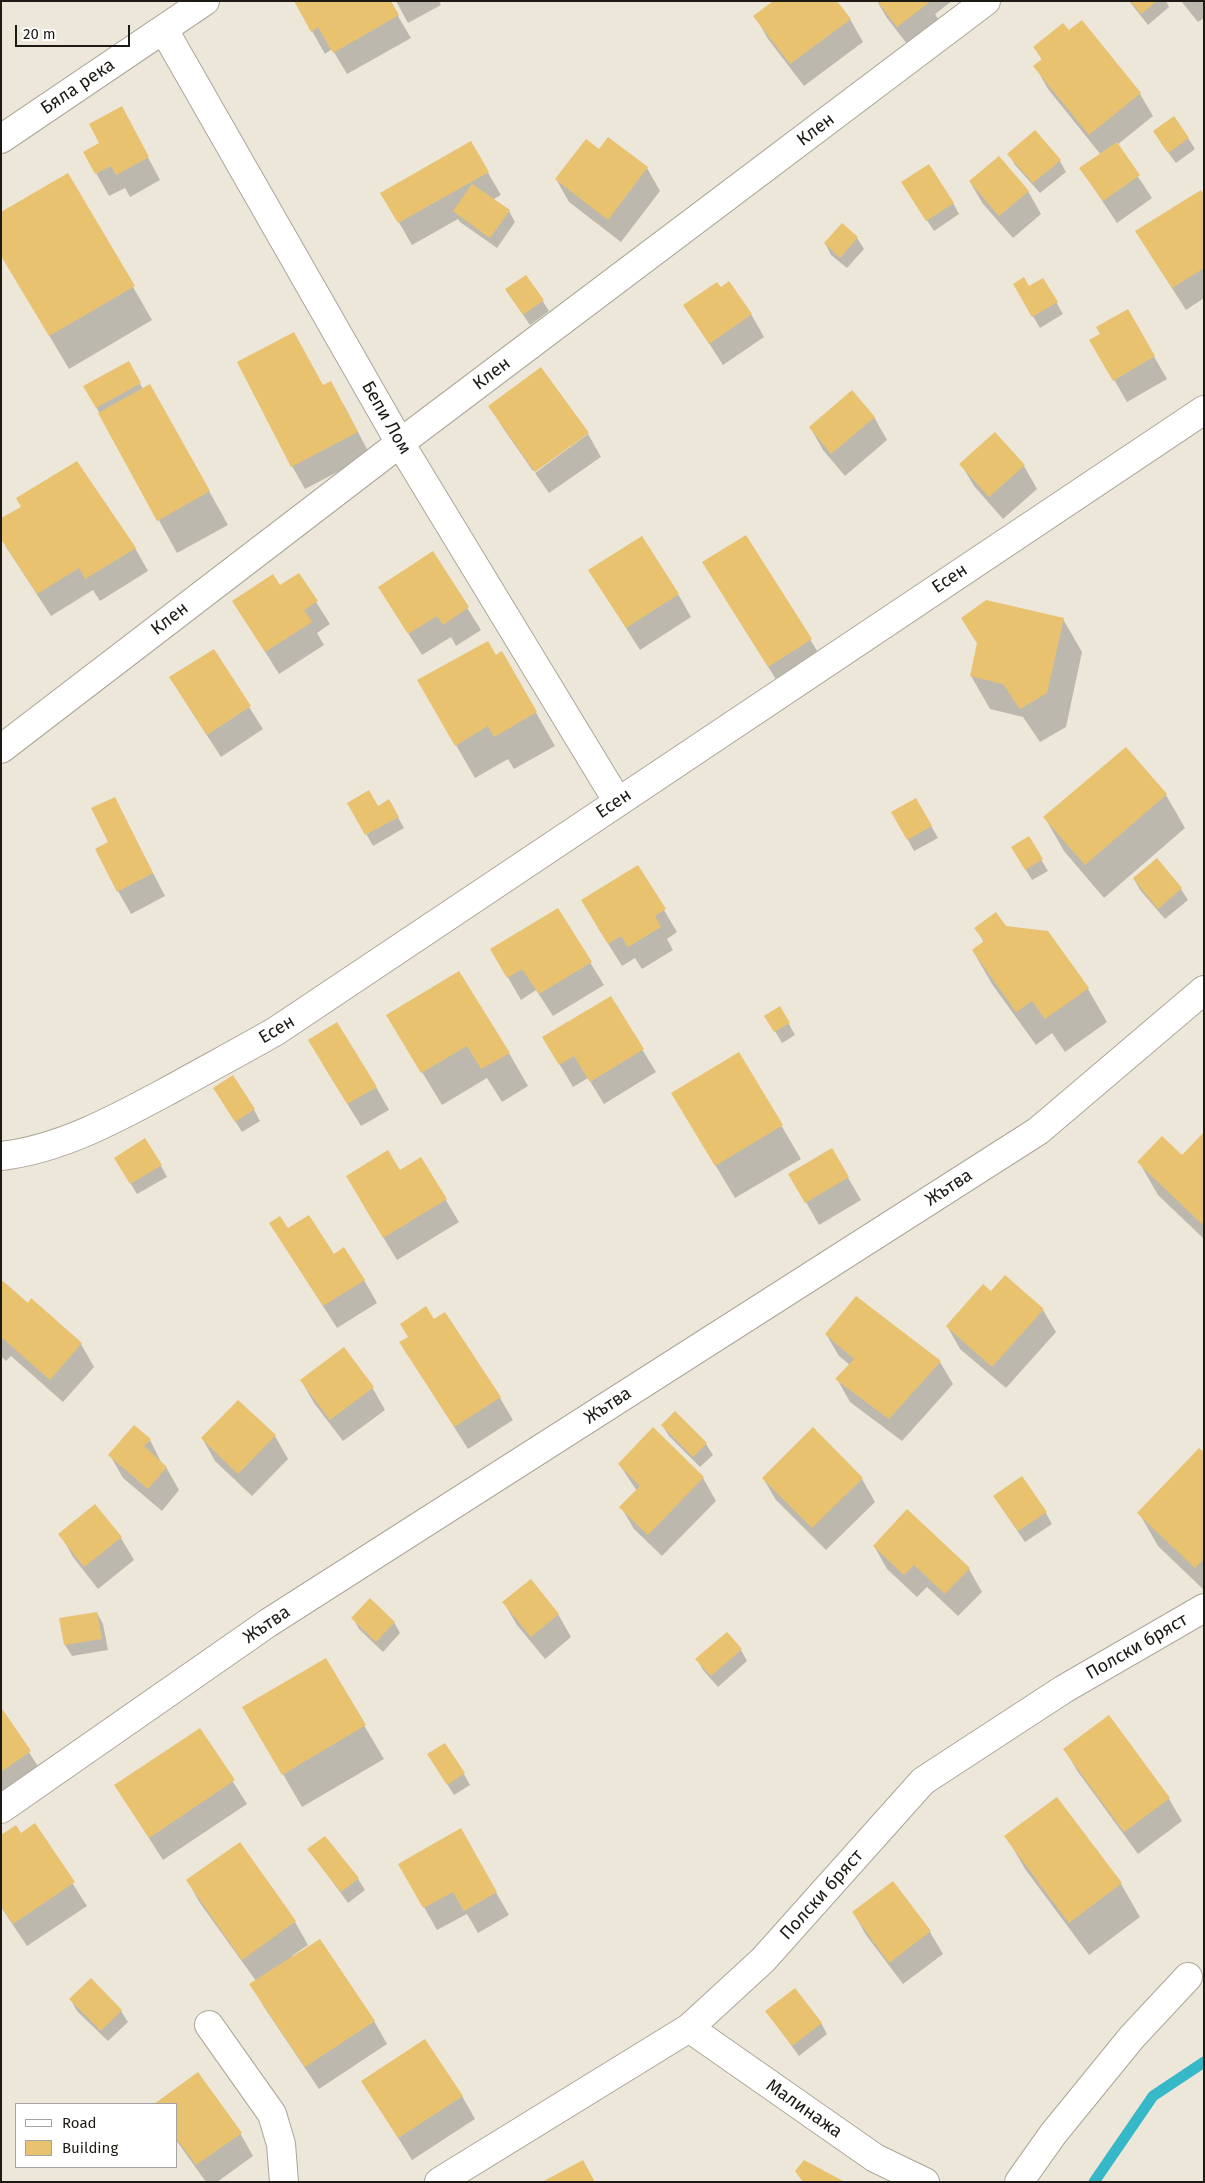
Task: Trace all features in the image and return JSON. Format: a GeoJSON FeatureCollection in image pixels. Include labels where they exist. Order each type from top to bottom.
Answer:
{"type":"FeatureCollection","features":[{"type":"Feature","properties":{"kind":"street","name":"Бяла река"},"geometry":{"type":"LineString","coordinates":[[1,139],[205,1]]}},
{"type":"Feature","properties":{"kind":"street","name":"Клен"},"geometry":{"type":"LineString","coordinates":[[1,749],[400,443],[986,1]]}},
{"type":"Feature","properties":{"kind":"street","name":"Бепи Лом"},"geometry":{"type":"LineString","coordinates":[[164,30],[400,443],[618,802]]}},
{"type":"Feature","properties":{"kind":"street","name":"Есен"},"geometry":{"type":"LineString","coordinates":[[1,1156],[17,1154],[77,1135],[125,1114],[276,1031],[1204,410]]}},
{"type":"Feature","properties":{"kind":"street","name":"Жътва"},"geometry":{"type":"LineString","coordinates":[[1,1809],[268,1623],[1038,1131],[1204,990]]}},
{"type":"Feature","properties":{"kind":"street","name":"Полски бряст"},"geometry":{"type":"LineString","coordinates":[[439,2182],[689,2028],[763,1960],[923,1781],[1064,1689],[1204,1608]]}},
{"type":"Feature","properties":{"kind":"street"},"geometry":{"type":"LineString","coordinates":[[1019,2182],[1053,2134],[1132,2037],[1188,1977]]}},
{"type":"Feature","properties":{"kind":"street"},"geometry":{"type":"LineString","coordinates":[[209,2025],[272,2114],[281,2144],[284,2182]]}},
{"type":"Feature","properties":{"kind":"street","name":"Малинажа"},"geometry":{"type":"LineString","coordinates":[[689,2028],[875,2158],[925,2182]]}},
{"type":"Feature","properties":{"kind":"building"},"geometry":{"type":"Polygon","coordinates":[[[294,1],[391,1],[399,15],[333,53],[318,27],[311,32],[294,1]]]}},
{"type":"Feature","properties":{"kind":"building"},"geometry":{"type":"Polygon","coordinates":[[[773,1],[837,1],[851,19],[790,64],[753,16],[773,1]]]}},
{"type":"Feature","properties":{"kind":"building"},"geometry":{"type":"Polygon","coordinates":[[[877,1],[931,1],[897,27],[877,1]]]}},
{"type":"Feature","properties":{"kind":"building"},"geometry":{"type":"Polygon","coordinates":[[[1130,1],[1157,1],[1141,14],[1130,1]]]}},
{"type":"Feature","properties":{"kind":"building"},"geometry":{"type":"Polygon","coordinates":[[[1082,20],[1141,93],[1089,135],[1033,66],[1042,59],[1033,47],[1063,23],[1069,30],[1082,20]]]}},
{"type":"Feature","properties":{"kind":"building"},"geometry":{"type":"Polygon","coordinates":[[[122,106],[149,157],[116,175],[111,166],[95,174],[83,152],[99,143],[89,124],[122,106]]]}},
{"type":"Feature","properties":{"kind":"building"},"geometry":{"type":"Polygon","coordinates":[[[1174,116],[1189,138],[1168,153],[1153,131],[1174,116]]]}},
{"type":"Feature","properties":{"kind":"building"},"geometry":{"type":"Polygon","coordinates":[[[1035,130],[1061,160],[1033,183],[1007,154],[1035,130]]]}},
{"type":"Feature","properties":{"kind":"building"},"geometry":{"type":"Polygon","coordinates":[[[608,137],[648,167],[608,220],[555,179],[586,139],[599,149],[608,137]]]}},
{"type":"Feature","properties":{"kind":"building"},"geometry":{"type":"Polygon","coordinates":[[[471,141],[489,172],[398,223],[380,193],[471,141]]]}},
{"type":"Feature","properties":{"kind":"building"},"geometry":{"type":"Polygon","coordinates":[[[1117,142],[1140,175],[1103,201],[1079,168],[1117,142]]]}},
{"type":"Feature","properties":{"kind":"building"},"geometry":{"type":"Polygon","coordinates":[[[999,156],[1029,191],[999,216],[969,181],[999,156]]]}},
{"type":"Feature","properties":{"kind":"building"},"geometry":{"type":"Polygon","coordinates":[[[929,164],[954,203],[926,221],[901,182],[929,164]]]}},
{"type":"Feature","properties":{"kind":"building"},"geometry":{"type":"Polygon","coordinates":[[[68,173],[135,286],[49,336],[1,256],[1,212],[68,173]]]}},
{"type":"Feature","properties":{"kind":"building"},"geometry":{"type":"Polygon","coordinates":[[[472,184],[510,210],[490,238],[453,211],[472,184]]]}},
{"type":"Feature","properties":{"kind":"building"},"geometry":{"type":"Polygon","coordinates":[[[1201,190],[1204,195],[1204,268],[1172,288],[1135,231],[1201,190]]]}},
{"type":"Feature","properties":{"kind":"building"},"geometry":{"type":"Polygon","coordinates":[[[842,223],[858,237],[840,258],[824,243],[842,223]]]}},
{"type":"Feature","properties":{"kind":"building"},"geometry":{"type":"Polygon","coordinates":[[[526,275],[544,300],[523,315],[505,289],[526,275]]]}},
{"type":"Feature","properties":{"kind":"building"},"geometry":{"type":"Polygon","coordinates":[[[1024,277],[1029,286],[1043,278],[1058,302],[1032,317],[1013,284],[1024,277]]]}},
{"type":"Feature","properties":{"kind":"building"},"geometry":{"type":"Polygon","coordinates":[[[729,281],[752,314],[709,344],[683,305],[717,282],[721,287],[729,281]]]}},
{"type":"Feature","properties":{"kind":"building"},"geometry":{"type":"Polygon","coordinates":[[[1128,309],[1155,356],[1113,381],[1089,340],[1100,334],[1096,327],[1128,309]]]}},
{"type":"Feature","properties":{"kind":"building"},"geometry":{"type":"Polygon","coordinates":[[[294,332],[323,385],[331,381],[358,432],[291,467],[237,362],[294,332]]]}},
{"type":"Feature","properties":{"kind":"building"},"geometry":{"type":"Polygon","coordinates":[[[129,361],[141,383],[96,408],[83,386],[129,361]]]}},
{"type":"Feature","properties":{"kind":"building"},"geometry":{"type":"Polygon","coordinates":[[[541,367],[589,433],[535,472],[488,406],[541,367]]]}},
{"type":"Feature","properties":{"kind":"building"},"geometry":{"type":"Polygon","coordinates":[[[150,384],[210,491],[157,521],[98,413],[150,384]]]}},
{"type":"Feature","properties":{"kind":"building"},"geometry":{"type":"Polygon","coordinates":[[[852,390],[875,417],[831,454],[809,427],[852,390]]]}},
{"type":"Feature","properties":{"kind":"building"},"geometry":{"type":"Polygon","coordinates":[[[995,432],[1025,465],[989,497],[959,464],[995,432]]]}},
{"type":"Feature","properties":{"kind":"building"},"geometry":{"type":"Polygon","coordinates":[[[77,461],[136,548],[85,579],[79,568],[37,594],[1,539],[1,518],[21,507],[16,498],[77,461]]]}},
{"type":"Feature","properties":{"kind":"building"},"geometry":{"type":"Polygon","coordinates":[[[746,535],[812,639],[768,667],[702,562],[746,535]]]}},
{"type":"Feature","properties":{"kind":"building"},"geometry":{"type":"Polygon","coordinates":[[[642,536],[679,594],[626,628],[588,570],[642,536]]]}},
{"type":"Feature","properties":{"kind":"building"},"geometry":{"type":"Polygon","coordinates":[[[433,551],[469,607],[443,625],[437,616],[408,634],[378,587],[433,551]]]}},
{"type":"Feature","properties":{"kind":"building"},"geometry":{"type":"Polygon","coordinates":[[[299,573],[318,601],[304,610],[312,622],[265,652],[232,601],[273,574],[280,585],[299,573]]]}},
{"type":"Feature","properties":{"kind":"building"},"geometry":{"type":"Polygon","coordinates":[[[986,600],[1064,618],[1047,693],[1020,709],[1003,684],[970,676],[977,643],[961,618],[986,600]]]}},
{"type":"Feature","properties":{"kind":"building"},"geometry":{"type":"Polygon","coordinates":[[[488,641],[496,655],[502,651],[537,712],[494,737],[488,726],[455,746],[417,680],[488,641]]]}},
{"type":"Feature","properties":{"kind":"building"},"geometry":{"type":"Polygon","coordinates":[[[214,649],[251,706],[207,735],[169,677],[214,649]]]}},
{"type":"Feature","properties":{"kind":"building"},"geometry":{"type":"Polygon","coordinates":[[[1126,747],[1167,794],[1085,865],[1043,817],[1126,747]]]}},
{"type":"Feature","properties":{"kind":"building"},"geometry":{"type":"Polygon","coordinates":[[[369,790],[378,806],[389,799],[399,817],[365,835],[347,803],[369,790]]]}},
{"type":"Feature","properties":{"kind":"building"},"geometry":{"type":"Polygon","coordinates":[[[115,797],[153,873],[117,892],[95,849],[108,842],[91,808],[115,797]]]}},
{"type":"Feature","properties":{"kind":"building"},"geometry":{"type":"Polygon","coordinates":[[[916,798],[932,826],[907,840],[891,812],[916,798]]]}},
{"type":"Feature","properties":{"kind":"building"},"geometry":{"type":"Polygon","coordinates":[[[1029,836],[1043,859],[1025,870],[1011,847],[1029,836]]]}},
{"type":"Feature","properties":{"kind":"building"},"geometry":{"type":"Polygon","coordinates":[[[1157,858],[1182,888],[1158,909],[1133,878],[1157,858]]]}},
{"type":"Feature","properties":{"kind":"building"},"geometry":{"type":"Polygon","coordinates":[[[638,865],[666,909],[655,916],[661,927],[628,947],[621,936],[608,944],[581,900],[638,865]]]}},
{"type":"Feature","properties":{"kind":"building"},"geometry":{"type":"Polygon","coordinates":[[[558,908],[592,962],[539,994],[522,969],[507,978],[490,949],[558,908]]]}},
{"type":"Feature","properties":{"kind":"building"},"geometry":{"type":"Polygon","coordinates":[[[996,912],[1006,926],[1048,931],[1089,988],[1045,1019],[1032,1001],[1016,1012],[972,950],[984,941],[974,928],[996,912]]]}},
{"type":"Feature","properties":{"kind":"building"},"geometry":{"type":"Polygon","coordinates":[[[459,971],[510,1053],[481,1069],[467,1046],[421,1073],[386,1015],[459,971]]]}},
{"type":"Feature","properties":{"kind":"building"},"geometry":{"type":"Polygon","coordinates":[[[611,996],[644,1049],[590,1082],[574,1056],[559,1065],[542,1037],[611,996]]]}},
{"type":"Feature","properties":{"kind":"building"},"geometry":{"type":"Polygon","coordinates":[[[780,1006],[790,1023],[774,1032],[764,1016],[780,1006]]]}},
{"type":"Feature","properties":{"kind":"building"},"geometry":{"type":"Polygon","coordinates":[[[337,1022],[377,1087],[347,1104],[308,1040],[337,1022]]]}},
{"type":"Feature","properties":{"kind":"building"},"geometry":{"type":"Polygon","coordinates":[[[739,1052],[783,1125],[715,1166],[671,1093],[739,1052]]]}},
{"type":"Feature","properties":{"kind":"building"},"geometry":{"type":"Polygon","coordinates":[[[233,1075],[255,1109],[235,1122],[213,1088],[233,1075]]]}},
{"type":"Feature","properties":{"kind":"building"},"geometry":{"type":"Polygon","coordinates":[[[1204,1132],[1204,1223],[1202,1224],[1137,1162],[1162,1136],[1182,1155],[1204,1132]]]}},
{"type":"Feature","properties":{"kind":"building"},"geometry":{"type":"Polygon","coordinates":[[[145,1138],[162,1165],[130,1184],[114,1158],[145,1138]]]}},
{"type":"Feature","properties":{"kind":"building"},"geometry":{"type":"Polygon","coordinates":[[[832,1148],[849,1177],[805,1203],[788,1174],[832,1148]]]}},
{"type":"Feature","properties":{"kind":"building"},"geometry":{"type":"Polygon","coordinates":[[[388,1150],[400,1170],[421,1157],[447,1199],[383,1238],[346,1176],[388,1150]]]}},
{"type":"Feature","properties":{"kind":"building"},"geometry":{"type":"Polygon","coordinates":[[[309,1215],[334,1254],[344,1247],[365,1280],[323,1306],[269,1223],[280,1216],[288,1228],[309,1215]]]}},
{"type":"Feature","properties":{"kind":"building"},"geometry":{"type":"Polygon","coordinates":[[[1005,1275],[1044,1309],[992,1367],[946,1326],[983,1284],[991,1291],[1005,1275]]]}},
{"type":"Feature","properties":{"kind":"building"},"geometry":{"type":"Polygon","coordinates":[[[3,1281],[28,1303],[31,1298],[82,1343],[50,1380],[1,1337],[1,1283],[3,1281]]]}},
{"type":"Feature","properties":{"kind":"building"},"geometry":{"type":"Polygon","coordinates":[[[856,1296],[941,1361],[889,1419],[835,1379],[854,1359],[825,1334],[856,1296]]]}},
{"type":"Feature","properties":{"kind":"building"},"geometry":{"type":"Polygon","coordinates":[[[426,1306],[434,1319],[445,1312],[501,1397],[454,1427],[399,1342],[408,1337],[400,1324],[426,1306]]]}},
{"type":"Feature","properties":{"kind":"building"},"geometry":{"type":"Polygon","coordinates":[[[344,1347],[374,1387],[330,1420],[300,1380],[344,1347]]]}},
{"type":"Feature","properties":{"kind":"building"},"geometry":{"type":"Polygon","coordinates":[[[238,1400],[276,1435],[238,1474],[201,1438],[238,1400]]]}},
{"type":"Feature","properties":{"kind":"building"},"geometry":{"type":"Polygon","coordinates":[[[675,1411],[707,1443],[693,1457],[661,1425],[675,1411]]]}},
{"type":"Feature","properties":{"kind":"building"},"geometry":{"type":"Polygon","coordinates":[[[134,1425],[151,1439],[144,1446],[167,1467],[148,1489],[108,1455],[134,1425]]]}},
{"type":"Feature","properties":{"kind":"building"},"geometry":{"type":"Polygon","coordinates":[[[653,1427],[704,1477],[648,1535],[619,1507],[640,1486],[618,1464],[653,1427]]]}},
{"type":"Feature","properties":{"kind":"building"},"geometry":{"type":"Polygon","coordinates":[[[813,1427],[863,1478],[812,1528],[762,1478],[813,1427]]]}},
{"type":"Feature","properties":{"kind":"building"},"geometry":{"type":"Polygon","coordinates":[[[1199,1448],[1204,1452],[1204,1558],[1195,1568],[1137,1513],[1199,1448]]]}},
{"type":"Feature","properties":{"kind":"building"},"geometry":{"type":"Polygon","coordinates":[[[1022,1476],[1047,1512],[1018,1531],[993,1496],[1022,1476]]]}},
{"type":"Feature","properties":{"kind":"building"},"geometry":{"type":"Polygon","coordinates":[[[95,1504],[122,1537],[84,1567],[58,1534],[95,1504]]]}},
{"type":"Feature","properties":{"kind":"building"},"geometry":{"type":"Polygon","coordinates":[[[907,1509],[970,1568],[945,1594],[914,1565],[904,1575],[873,1546],[907,1509]]]}},
{"type":"Feature","properties":{"kind":"building"},"geometry":{"type":"Polygon","coordinates":[[[531,1579],[559,1614],[531,1637],[502,1602],[531,1579]]]}},
{"type":"Feature","properties":{"kind":"building"},"geometry":{"type":"Polygon","coordinates":[[[370,1598],[395,1622],[376,1642],[351,1618],[370,1598]]]}},
{"type":"Feature","properties":{"kind":"building"},"geometry":{"type":"Polygon","coordinates":[[[97,1612],[102,1639],[64,1645],[59,1618],[97,1612]]]}},
{"type":"Feature","properties":{"kind":"building"},"geometry":{"type":"Polygon","coordinates":[[[727,1632],[742,1649],[711,1676],[695,1659],[727,1632]]]}},
{"type":"Feature","properties":{"kind":"building"},"geometry":{"type":"Polygon","coordinates":[[[326,1658],[366,1725],[282,1775],[242,1707],[326,1658]]]}},
{"type":"Feature","properties":{"kind":"building"},"geometry":{"type":"Polygon","coordinates":[[[1,1707],[31,1751],[1,1772],[1,1707]]]}},
{"type":"Feature","properties":{"kind":"building"},"geometry":{"type":"Polygon","coordinates":[[[1109,1715],[1170,1798],[1124,1832],[1063,1749],[1109,1715]]]}},
{"type":"Feature","properties":{"kind":"building"},"geometry":{"type":"Polygon","coordinates":[[[200,1728],[235,1780],[149,1838],[114,1785],[200,1728]]]}},
{"type":"Feature","properties":{"kind":"building"},"geometry":{"type":"Polygon","coordinates":[[[445,1743],[465,1773],[447,1785],[427,1754],[445,1743]]]}},
{"type":"Feature","properties":{"kind":"building"},"geometry":{"type":"Polygon","coordinates":[[[1057,1797],[1122,1883],[1069,1923],[1004,1836],[1057,1797]]]}},
{"type":"Feature","properties":{"kind":"building"},"geometry":{"type":"Polygon","coordinates":[[[35,1823],[75,1882],[13,1924],[1,1906],[1,1835],[16,1825],[21,1833],[35,1823]]]}},
{"type":"Feature","properties":{"kind":"building"},"geometry":{"type":"Polygon","coordinates":[[[461,1828],[497,1892],[464,1911],[453,1892],[423,1908],[398,1864],[461,1828]]]}},
{"type":"Feature","properties":{"kind":"building"},"geometry":{"type":"Polygon","coordinates":[[[325,1836],[359,1878],[341,1892],[307,1849],[325,1836]]]}},
{"type":"Feature","properties":{"kind":"building"},"geometry":{"type":"Polygon","coordinates":[[[240,1842],[296,1921],[242,1960],[186,1880],[240,1842]]]}},
{"type":"Feature","properties":{"kind":"building"},"geometry":{"type":"Polygon","coordinates":[[[893,1881],[931,1931],[889,1963],[852,1912],[893,1881]]]}},
{"type":"Feature","properties":{"kind":"building"},"geometry":{"type":"Polygon","coordinates":[[[320,1939],[375,2021],[305,2067],[249,1984],[320,1939]]]}},
{"type":"Feature","properties":{"kind":"building"},"geometry":{"type":"Polygon","coordinates":[[[91,1978],[122,2010],[101,2031],[69,1999],[91,1978]]]}},
{"type":"Feature","properties":{"kind":"building"},"geometry":{"type":"Polygon","coordinates":[[[795,1988],[822,2023],[792,2046],[765,2011],[795,1988]]]}},
{"type":"Feature","properties":{"kind":"building"},"geometry":{"type":"Polygon","coordinates":[[[425,2039],[463,2096],[398,2138],[361,2081],[425,2039]]]}},
{"type":"Feature","properties":{"kind":"building"},"geometry":{"type":"Polygon","coordinates":[[[198,2072],[242,2133],[196,2165],[178,2141],[178,2103],[155,2103],[198,2072]]]}},
{"type":"Feature","properties":{"kind":"building"},"geometry":{"type":"Polygon","coordinates":[[[583,2160],[595,2182],[542,2182],[583,2160]]]}},
{"type":"Feature","properties":{"kind":"building"},"geometry":{"type":"Polygon","coordinates":[[[804,2160],[845,2182],[803,2182],[795,2171],[804,2160]]]}},
{"type":"Feature","properties":{"kind":"waterway"},"geometry":{"type":"LineString","coordinates":[[1094,2182],[1153,2096],[1204,2062]]}}]}
